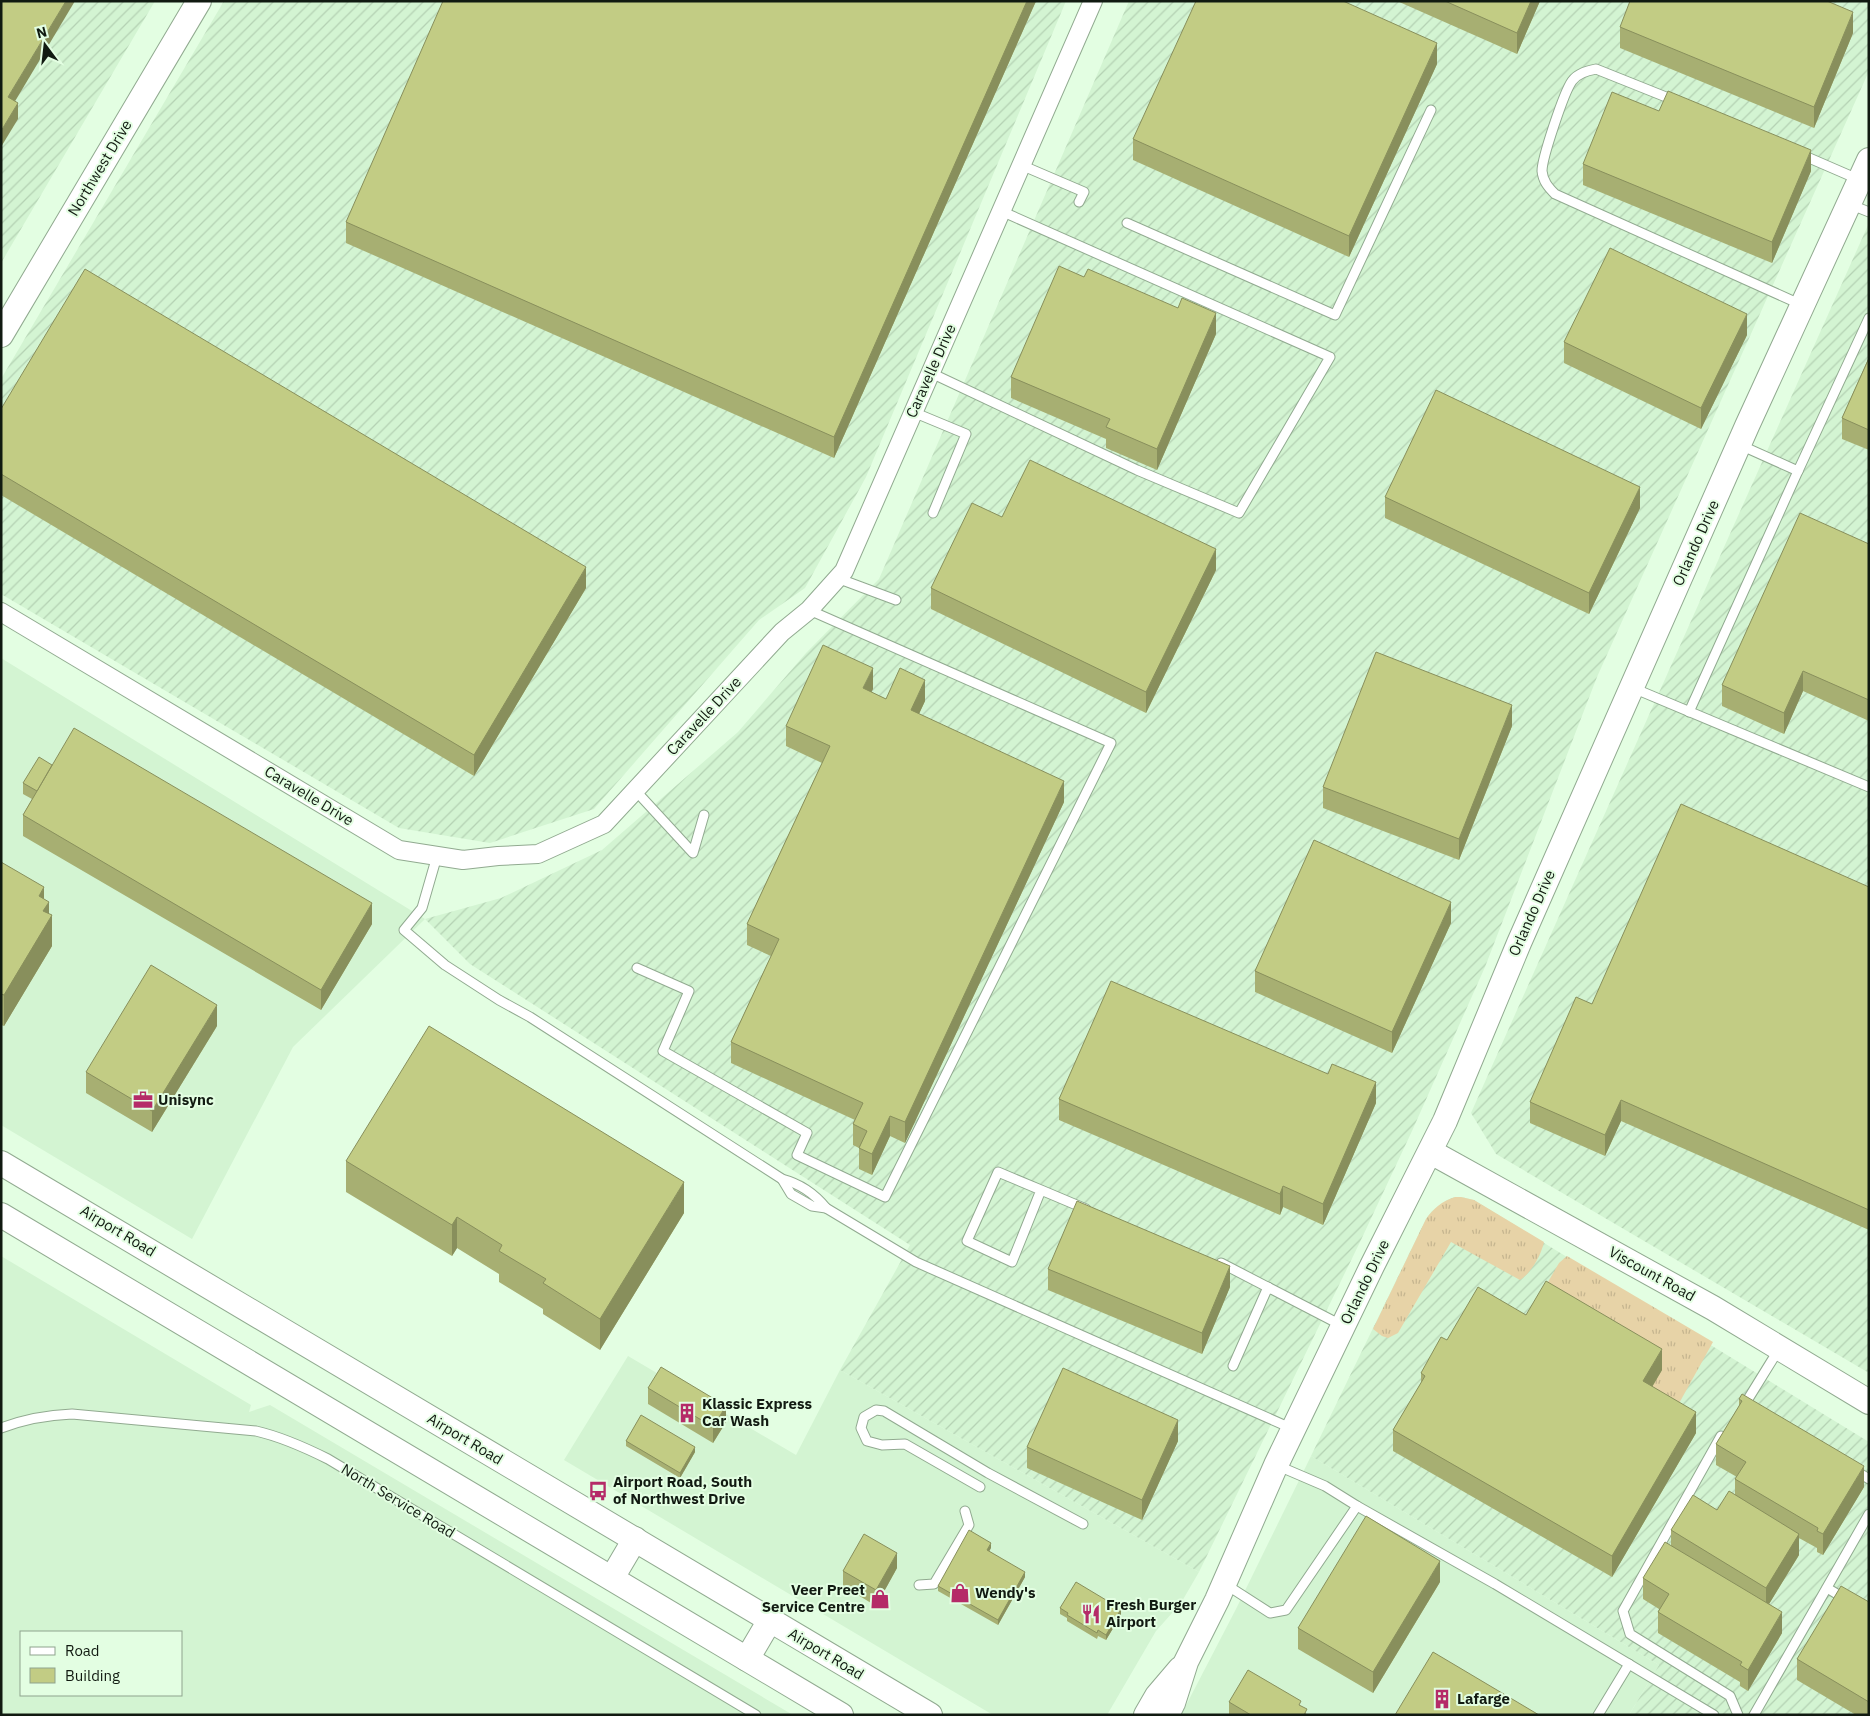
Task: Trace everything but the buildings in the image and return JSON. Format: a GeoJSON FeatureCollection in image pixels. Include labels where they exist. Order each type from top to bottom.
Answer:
{"type":"FeatureCollection","features":[{"type":"Feature","properties":{"kind":"street","name":"Northwest Drive"},"geometry":{"type":"LineString","coordinates":[[1,335],[199,1]]}},
{"type":"Feature","properties":{"kind":"street","name":"Caravelle Drive"},"geometry":{"type":"LineString","coordinates":[[1,612],[399,850],[463,860],[538,854],[604,824],[782,632],[809,610],[844,570],[1093,1]]}},
{"type":"Feature","properties":{"kind":"street","name":"Orlando Drive"},"geometry":{"type":"LineString","coordinates":[[1167,1715],[1174,1703],[1186,1662],[1224,1584],[1276,1465],[1445,1121],[1496,996],[1739,445],[1803,305],[1859,208],[1864,170]]}},
{"type":"Feature","properties":{"kind":"street","name":"Viscount Road"},"geometry":{"type":"LineString","coordinates":[[1431,1152],[1713,1308],[1869,1402]]}},
{"type":"Feature","properties":{"kind":"street","name":"Airport Road"},"geometry":{"type":"LineString","coordinates":[[1,1163],[930,1715]]}},
{"type":"Feature","properties":{"kind":"street"},"geometry":{"type":"LineString","coordinates":[[1,1215],[841,1715]]}},
{"type":"Feature","properties":{"kind":"street"},"geometry":{"type":"LineString","coordinates":[[612,1578],[635,1539]]}},
{"type":"Feature","properties":{"kind":"street"},"geometry":{"type":"LineString","coordinates":[[747,1659],[770,1620]]}},
{"type":"Feature","properties":{"kind":"street","name":"Orlando Drive"},"geometry":{"type":"LineString","coordinates":[[1146,1715],[1157,1696],[1186,1662]]}},
{"type":"Feature","properties":{"kind":"lane"},"geometry":{"type":"LineString","coordinates":[[1683,104],[1596,69],[1584,71],[1572,81],[1556,118],[1542,170],[1546,186],[1555,194],[1803,305]]}},
{"type":"Feature","properties":{"kind":"lane"},"geometry":{"type":"LineString","coordinates":[[1127,223],[1335,315],[1431,110]]}},
{"type":"Feature","properties":{"kind":"lane"},"geometry":{"type":"LineString","coordinates":[[1789,150],[1864,170]]}},
{"type":"Feature","properties":{"kind":"lane"},"geometry":{"type":"LineString","coordinates":[[1021,165],[1084,192],[1079,202]]}},
{"type":"Feature","properties":{"kind":"lane"},"geometry":{"type":"LineString","coordinates":[[931,372],[1137,470],[1239,513],[1330,357],[1001,212]]}},
{"type":"Feature","properties":{"kind":"lane"},"geometry":{"type":"LineString","coordinates":[[1689,712],[1869,318]]}},
{"type":"Feature","properties":{"kind":"lane"},"geometry":{"type":"LineString","coordinates":[[913,412],[966,434],[933,513]]}},
{"type":"Feature","properties":{"kind":"lane"},"geometry":{"type":"LineString","coordinates":[[1739,445],[1798,472]]}},
{"type":"Feature","properties":{"kind":"lane"},"geometry":{"type":"LineString","coordinates":[[837,578],[896,600]]}},
{"type":"Feature","properties":{"kind":"lane"},"geometry":{"type":"LineString","coordinates":[[637,968],[689,991],[663,1051],[807,1133],[797,1155],[885,1197],[1111,743],[809,610]]}},
{"type":"Feature","properties":{"kind":"lane"},"geometry":{"type":"LineString","coordinates":[[1632,688],[1869,787]]}},
{"type":"Feature","properties":{"kind":"lane"},"geometry":{"type":"LineString","coordinates":[[636,790],[693,853],[704,814]]}},
{"type":"Feature","properties":{"kind":"lane"},"geometry":{"type":"LineString","coordinates":[[437,856],[422,908],[404,930],[445,965],[782,1180],[795,1182],[816,1196],[826,1208],[916,1262],[1294,1429]]}},
{"type":"Feature","properties":{"kind":"lane"},"geometry":{"type":"LineString","coordinates":[[1041,1190],[1012,1262],[967,1241],[998,1172],[1095,1212]]}},
{"type":"Feature","properties":{"kind":"lane"},"geometry":{"type":"LineString","coordinates":[[1212,1259],[1343,1326]]}},
{"type":"Feature","properties":{"kind":"lane"},"geometry":{"type":"LineString","coordinates":[[1233,1366],[1268,1287]]}},
{"type":"Feature","properties":{"kind":"lane"},"geometry":{"type":"LineString","coordinates":[[1745,1408],[1779,1348]]}},
{"type":"Feature","properties":{"kind":"lane"},"geometry":{"type":"LineString","coordinates":[[980,1487],[905,1444],[882,1444],[867,1441],[861,1428],[864,1417],[876,1410],[884,1411],[988,1474],[1084,1524]]}},
{"type":"Feature","properties":{"kind":"lane","name":"North Service Road"},"geometry":{"type":"LineString","coordinates":[[1,1428],[23,1420],[46,1415],[72,1414],[256,1431],[278,1436],[328,1459],[756,1715]]}},
{"type":"Feature","properties":{"kind":"lane"},"geometry":{"type":"LineString","coordinates":[[1727,1426],[1623,1611],[1630,1634],[1730,1696],[1738,1715]]}},
{"type":"Feature","properties":{"kind":"lane"},"geometry":{"type":"LineString","coordinates":[[1844,1464],[1869,1478]]}},
{"type":"Feature","properties":{"kind":"lane"},"geometry":{"type":"LineString","coordinates":[[1276,1465],[1325,1486],[1495,1584],[1714,1715]]}},
{"type":"Feature","properties":{"kind":"lane"},"geometry":{"type":"LineString","coordinates":[[1224,1584],[1270,1613],[1286,1610],[1357,1506]]}},
{"type":"Feature","properties":{"kind":"lane"},"geometry":{"type":"LineString","coordinates":[[919,1585],[934,1584],[968,1525],[964,1511]]}},
{"type":"Feature","properties":{"kind":"lane"},"geometry":{"type":"LineString","coordinates":[[1754,1715],[1869,1514]]}},
{"type":"Feature","properties":{"kind":"lane"},"geometry":{"type":"LineString","coordinates":[[1827,1588],[1852,1603]]}},
{"type":"Feature","properties":{"kind":"lane"},"geometry":{"type":"LineString","coordinates":[[1598,1715],[1629,1664]]}},
{"type":"Feature","properties":{"kind":"shaded area"},"geometry":{"type":"Polygon","coordinates":[[[1,1],[155,1],[1,263],[1,1]]]}},
{"type":"Feature","properties":{"kind":"shaded area"},"geometry":{"type":"Polygon","coordinates":[[[224,1],[1066,1],[866,477],[805,588],[759,620],[594,809],[490,843],[399,828],[1,594],[1,379],[224,1]]]}},
{"type":"Feature","properties":{"kind":"shaded area"},"geometry":{"type":"Polygon","coordinates":[[[1129,1],[1869,1],[1869,71],[1597,677],[1485,967],[1412,1131],[1199,1572],[840,1370],[910,1245],[470,964],[425,919],[501,898],[602,850],[738,732],[806,653],[879,579],[1129,1]]]}},
{"type":"Feature","properties":{"kind":"shaded area"},"geometry":{"type":"Polygon","coordinates":[[[1869,223],[1869,1373],[1496,1154],[1471,1113],[1869,223]]]}},
{"type":"Feature","properties":{"kind":"shaded area"},"geometry":{"type":"Polygon","coordinates":[[[1,658],[425,919],[293,1047],[192,1239],[1,1125],[1,658]]]}},
{"type":"Feature","properties":{"kind":"shaded area"},"geometry":{"type":"Polygon","coordinates":[[[1455,1197],[1474,1200],[1869,1442],[1869,1715],[1629,1715],[1659,1665],[1311,1456],[1426,1219],[1432,1211],[1447,1200],[1455,1197]]]}},
{"type":"Feature","properties":{"kind":"shaded area"},"geometry":{"type":"Polygon","coordinates":[[[1,1256],[251,1405],[249,1412],[270,1405],[793,1715],[1,1715],[1,1256]]]}},
{"type":"Feature","properties":{"kind":"shaded area"},"geometry":{"type":"Polygon","coordinates":[[[628,1356],[796,1455],[840,1370],[1199,1572],[1181,1603],[1156,1631],[1107,1715],[993,1715],[564,1460],[628,1356]]]}},
{"type":"Feature","properties":{"kind":"shaded area"},"geometry":{"type":"Polygon","coordinates":[[[1311,1456],[1659,1665],[1629,1715],[1181,1715],[1236,1609],[1311,1456]]]}},
{"type":"Feature","properties":{"kind":"green space"},"geometry":{"type":"Polygon","coordinates":[[[1455,1197],[1474,1200],[1544,1242],[1538,1258],[1528,1273],[1520,1280],[1451,1242],[1398,1333],[1388,1338],[1382,1336],[1373,1329],[1426,1219],[1438,1206],[1455,1197]]]}},
{"type":"Feature","properties":{"kind":"green space"},"geometry":{"type":"Polygon","coordinates":[[[1567,1256],[1713,1342],[1672,1416],[1541,1294],[1559,1263],[1567,1256]]]}},
{"type":"Feature","properties":{"kind":"place","name":"Unisync"},"geometry":{"type":"Point","coordinates":[143,1100]}},
{"type":"Feature","properties":{"kind":"place","name":"Klassic Express Car Wash"},"geometry":{"type":"Point","coordinates":[687,1413]}},
{"type":"Feature","properties":{"kind":"place","name":"Airport Road, South of Northwest Drive"},"geometry":{"type":"Point","coordinates":[598,1491]}},
{"type":"Feature","properties":{"kind":"place","name":"Wendy's"},"geometry":{"type":"Point","coordinates":[960,1593]}},
{"type":"Feature","properties":{"kind":"place","name":"Veer Preet Service Centre"},"geometry":{"type":"Point","coordinates":[880,1599]}},
{"type":"Feature","properties":{"kind":"place","name":"Fresh Burger Airport"},"geometry":{"type":"Point","coordinates":[1091,1614]}},
{"type":"Feature","properties":{"kind":"place","name":"Lafarge"},"geometry":{"type":"Point","coordinates":[1442,1699]}}]}
